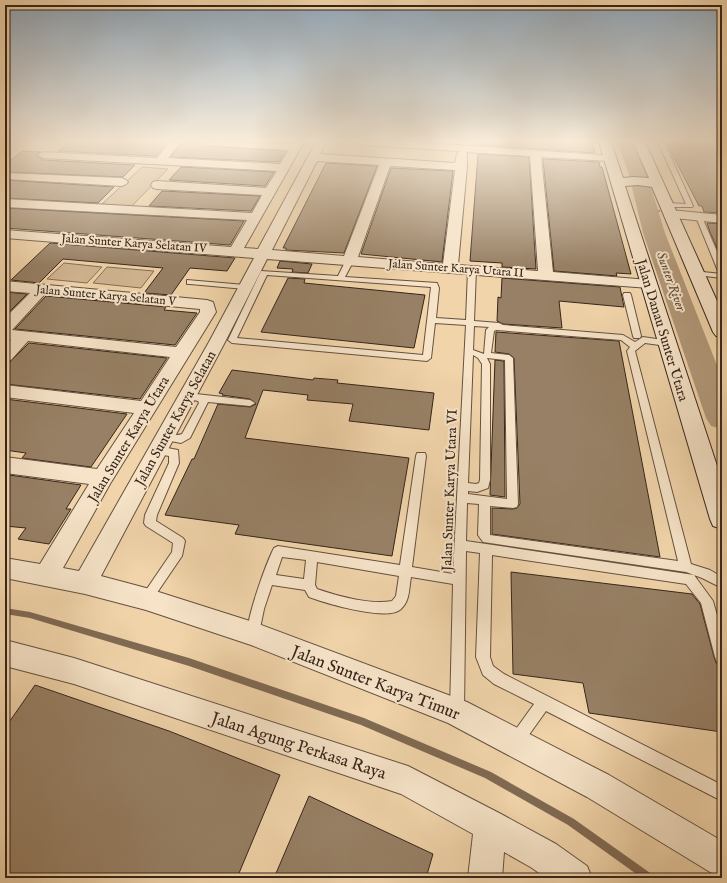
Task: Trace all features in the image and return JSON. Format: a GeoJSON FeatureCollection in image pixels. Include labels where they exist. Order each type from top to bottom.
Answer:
{"type":"FeatureCollection","features":[{"type":"Feature","properties":{"kind":"main road","name":"Jalan Danau Sunter Utara"},"geometry":{"type":"LineString","coordinates":[[625,183],[649,284],[722,519]]}},
{"type":"Feature","properties":{"kind":"main road"},"geometry":{"type":"LineString","coordinates":[[654,183],[669,209],[722,332]]}},
{"type":"Feature","properties":{"kind":"street"},"geometry":{"type":"LineString","coordinates":[[97,208],[121,183]]}},
{"type":"Feature","properties":{"kind":"street"},"geometry":{"type":"LineString","coordinates":[[236,251],[275,183]]}},
{"type":"Feature","properties":{"kind":"street","name":"Jalan Sunter Karya Selatan"},"geometry":{"type":"LineString","coordinates":[[85,583],[161,444],[194,397],[222,340],[245,287],[299,183]]}},
{"type":"Feature","properties":{"kind":"street"},"geometry":{"type":"LineString","coordinates":[[350,260],[378,183]]}},
{"type":"Feature","properties":{"kind":"street"},"geometry":{"type":"LineString","coordinates":[[450,268],[459,183]]}},
{"type":"Feature","properties":{"kind":"street"},"geometry":{"type":"LineString","coordinates":[[538,183],[546,275]]}},
{"type":"Feature","properties":{"kind":"street"},"geometry":{"type":"LineString","coordinates":[[135,210],[157,185],[270,192]]}},
{"type":"Feature","properties":{"kind":"street"},"geometry":{"type":"LineString","coordinates":[[5,203],[256,217]]}},
{"type":"Feature","properties":{"kind":"street"},"geometry":{"type":"LineString","coordinates":[[105,219],[115,209]]}},
{"type":"Feature","properties":{"kind":"street"},"geometry":{"type":"LineString","coordinates":[[669,209],[700,213],[722,219]]}},
{"type":"Feature","properties":{"kind":"street"},"geometry":{"type":"LineString","coordinates":[[700,213],[722,211]]}},
{"type":"Feature","properties":{"kind":"street"},"geometry":{"type":"LineString","coordinates":[[86,240],[96,229]]}},
{"type":"Feature","properties":{"kind":"street","name":"Jalan Sunter Karya Selatan IV"},"geometry":{"type":"LineString","coordinates":[[5,234],[263,253]]}},
{"type":"Feature","properties":{"kind":"street","name":"Jalan Sunter Karya Utara II"},"geometry":{"type":"LineString","coordinates":[[263,253],[649,284]]}},
{"type":"Feature","properties":{"kind":"street","name":"Jalan Sunter Karya Selatan V"},"geometry":{"type":"LineString","coordinates":[[5,286],[207,305]]}},
{"type":"Feature","properties":{"kind":"street"},"geometry":{"type":"LineString","coordinates":[[5,327],[41,290]]}},
{"type":"Feature","properties":{"kind":"street","name":"Jalan Sunter Karya Utara"},"geometry":{"type":"LineString","coordinates":[[48,575],[103,478],[208,312],[207,305]]}},
{"type":"Feature","properties":{"kind":"street"},"geometry":{"type":"LineString","coordinates":[[5,334],[181,353]]}},
{"type":"Feature","properties":{"kind":"street"},"geometry":{"type":"LineString","coordinates":[[5,356],[24,336]]}},
{"type":"Feature","properties":{"kind":"street"},"geometry":{"type":"LineString","coordinates":[[5,391],[146,408]]}},
{"type":"Feature","properties":{"kind":"street"},"geometry":{"type":"LineString","coordinates":[[5,465],[103,478]]}},
{"type":"Feature","properties":{"kind":"street","name":"Jalan Sunter Karya Timur"},"geometry":{"type":"LineString","coordinates":[[5,568],[85,583],[146,599],[253,634],[457,712],[598,786],[722,860]]}},
{"type":"Feature","properties":{"kind":"street","name":"Jalan Agung Perkasa Raya"},"geometry":{"type":"LineString","coordinates":[[5,653],[74,671],[408,781],[544,856],[575,878]]}},
{"type":"Feature","properties":{"kind":"street"},"geometry":{"type":"LineString","coordinates":[[485,878],[490,825]]}},
{"type":"Feature","properties":{"kind":"lane"},"geometry":{"type":"LineString","coordinates":[[669,209],[690,206],[680,183]]}},
{"type":"Feature","properties":{"kind":"lane"},"geometry":{"type":"LineString","coordinates":[[700,213],[722,271]]}},
{"type":"Feature","properties":{"kind":"lane"},"geometry":{"type":"LineString","coordinates":[[341,278],[350,260]]}},
{"type":"Feature","properties":{"kind":"lane","name":"Jalan Sunter Karya Utara VI"},"geometry":{"type":"LineString","coordinates":[[457,712],[460,545],[464,486],[472,270]]}},
{"type":"Feature","properties":{"kind":"lane"},"geometry":{"type":"LineString","coordinates":[[264,273],[341,278],[434,286],[427,358],[222,340],[264,273]]}},
{"type":"Feature","properties":{"kind":"lane"},"geometry":{"type":"LineString","coordinates":[[696,273],[722,276]]}},
{"type":"Feature","properties":{"kind":"lane"},"geometry":{"type":"LineString","coordinates":[[190,282],[245,287]]}},
{"type":"Feature","properties":{"kind":"lane"},"geometry":{"type":"LineString","coordinates":[[627,295],[636,341],[631,351],[688,573],[707,601],[722,657]]}},
{"type":"Feature","properties":{"kind":"lane"},"geometry":{"type":"LineString","coordinates":[[431,320],[470,322],[636,341],[667,341]]}},
{"type":"Feature","properties":{"kind":"lane"},"geometry":{"type":"LineString","coordinates":[[463,498],[512,504],[509,358],[489,356],[487,353],[490,330],[494,327],[623,338],[636,341]]}},
{"type":"Feature","properties":{"kind":"lane"},"geometry":{"type":"LineString","coordinates":[[464,486],[477,488],[484,485],[485,480],[486,364],[483,357],[475,353],[468,352]]}},
{"type":"Feature","properties":{"kind":"lane"},"geometry":{"type":"LineString","coordinates":[[194,397],[250,403]]}},
{"type":"Feature","properties":{"kind":"lane"},"geometry":{"type":"LineString","coordinates":[[146,599],[178,553],[179,541],[150,523],[150,515],[174,462],[174,453],[161,444]]}},
{"type":"Feature","properties":{"kind":"lane"},"geometry":{"type":"LineString","coordinates":[[312,556],[309,585],[313,593],[325,598],[386,608],[396,606],[402,598],[421,456]]}},
{"type":"Feature","properties":{"kind":"lane"},"geometry":{"type":"LineString","coordinates":[[485,501],[484,535],[487,539],[688,573]]}},
{"type":"Feature","properties":{"kind":"lane"},"geometry":{"type":"LineString","coordinates":[[460,545],[706,574],[722,583]]}},
{"type":"Feature","properties":{"kind":"lane"},"geometry":{"type":"LineString","coordinates":[[486,549],[483,657],[488,670],[499,679],[722,793]]}},
{"type":"Feature","properties":{"kind":"lane"},"geometry":{"type":"LineString","coordinates":[[253,634],[258,609],[278,551],[459,580]]}},
{"type":"Feature","properties":{"kind":"lane"},"geometry":{"type":"LineString","coordinates":[[268,579],[309,585]]}},
{"type":"Feature","properties":{"kind":"lane"},"geometry":{"type":"LineString","coordinates":[[515,743],[544,702]]}},
{"type":"Feature","properties":{"kind":"shaded area"},"geometry":{"type":"Polygon","coordinates":[[[124,183],[154,183],[131,207],[102,204],[124,183]]]}},
{"type":"Feature","properties":{"kind":"shaded area"},"geometry":{"type":"Polygon","coordinates":[[[64,263],[102,267],[87,283],[47,279],[64,263]]]}},
{"type":"Feature","properties":{"kind":"shaded area"},"geometry":{"type":"Polygon","coordinates":[[[107,267],[154,271],[141,288],[93,283],[107,267]]]}},
{"type":"Feature","properties":{"kind":"building"},"geometry":{"type":"Polygon","coordinates":[[[5,183],[55,183],[114,187],[98,203],[5,198],[5,183]]]}},
{"type":"Feature","properties":{"kind":"building"},"geometry":{"type":"Polygon","coordinates":[[[220,183],[267,183],[265,186],[220,183]]]}},
{"type":"Feature","properties":{"kind":"building"},"geometry":{"type":"Polygon","coordinates":[[[316,183],[370,183],[344,253],[286,250],[286,248],[283,248],[316,183]]]}},
{"type":"Feature","properties":{"kind":"building"},"geometry":{"type":"Polygon","coordinates":[[[386,183],[452,183],[442,262],[361,254],[386,183]]]}},
{"type":"Feature","properties":{"kind":"building"},"geometry":{"type":"Polygon","coordinates":[[[476,183],[531,183],[536,269],[502,267],[502,263],[470,261],[476,183]]]}},
{"type":"Feature","properties":{"kind":"building"},"geometry":{"type":"Polygon","coordinates":[[[545,183],[606,183],[631,274],[616,273],[617,276],[554,271],[545,183]]]}},
{"type":"Feature","properties":{"kind":"building"},"geometry":{"type":"Polygon","coordinates":[[[687,183],[722,183],[722,213],[704,212],[702,206],[699,206],[687,183]]]}},
{"type":"Feature","properties":{"kind":"building"},"geometry":{"type":"Polygon","coordinates":[[[162,191],[260,196],[251,211],[149,206],[162,191]]]}},
{"type":"Feature","properties":{"kind":"building"},"geometry":{"type":"Polygon","coordinates":[[[5,208],[244,221],[230,245],[5,228],[5,208]]]}},
{"type":"Feature","properties":{"kind":"building"},"geometry":{"type":"Polygon","coordinates":[[[707,223],[722,224],[722,259],[710,232],[707,223]]]}},
{"type":"Feature","properties":{"kind":"building"},"geometry":{"type":"Polygon","coordinates":[[[50,243],[235,258],[227,271],[190,268],[171,295],[144,293],[163,268],[63,259],[39,283],[11,280],[50,243]]]}},
{"type":"Feature","properties":{"kind":"building"},"geometry":{"type":"Polygon","coordinates":[[[280,261],[312,264],[308,273],[292,272],[293,269],[277,268],[280,261]]]}},
{"type":"Feature","properties":{"kind":"building"},"geometry":{"type":"Polygon","coordinates":[[[288,278],[305,279],[304,283],[425,295],[414,348],[261,332],[288,278]]]}},
{"type":"Feature","properties":{"kind":"building"},"geometry":{"type":"Polygon","coordinates":[[[502,278],[620,287],[624,307],[559,301],[562,328],[503,324],[497,321],[498,297],[501,298],[502,278]]]}},
{"type":"Feature","properties":{"kind":"building"},"geometry":{"type":"Polygon","coordinates":[[[5,292],[27,294],[5,316],[5,292]]]}},
{"type":"Feature","properties":{"kind":"building"},"geometry":{"type":"Polygon","coordinates":[[[46,296],[166,307],[164,310],[197,313],[175,345],[15,329],[46,296]]]}},
{"type":"Feature","properties":{"kind":"building"},"geometry":{"type":"Polygon","coordinates":[[[496,332],[619,341],[660,557],[492,534],[492,508],[513,509],[517,508],[520,504],[514,358],[509,354],[495,352],[496,332]]]}},
{"type":"Feature","properties":{"kind":"building"},"geometry":{"type":"Polygon","coordinates":[[[29,343],[167,358],[140,399],[5,384],[5,367],[29,343]]]}},
{"type":"Feature","properties":{"kind":"building"},"geometry":{"type":"Polygon","coordinates":[[[495,360],[504,361],[505,497],[490,495],[495,360]]]}},
{"type":"Feature","properties":{"kind":"building"},"geometry":{"type":"Polygon","coordinates":[[[232,370],[313,380],[314,378],[338,380],[337,383],[434,393],[429,430],[349,421],[353,404],[307,400],[308,395],[263,390],[245,438],[409,458],[392,556],[235,534],[239,525],[165,515],[192,459],[194,459],[218,404],[250,407],[256,404],[250,399],[222,395],[223,394],[219,393],[232,370]]]}},
{"type":"Feature","properties":{"kind":"building"},"geometry":{"type":"Polygon","coordinates":[[[5,399],[127,414],[91,467],[22,458],[26,453],[5,450],[5,399]]]}},
{"type":"Feature","properties":{"kind":"building"},"geometry":{"type":"Polygon","coordinates":[[[9,475],[81,485],[66,509],[71,509],[49,544],[18,539],[26,528],[5,526],[5,480],[9,475]]]}},
{"type":"Feature","properties":{"kind":"building"},"geometry":{"type":"Polygon","coordinates":[[[511,572],[692,594],[700,604],[714,657],[716,663],[718,664],[722,679],[722,732],[589,713],[583,683],[513,674],[511,572]]]}},
{"type":"Feature","properties":{"kind":"building"},"geometry":{"type":"Polygon","coordinates":[[[35,685],[169,731],[280,775],[237,878],[5,878],[5,728],[35,685]]]}},
{"type":"Feature","properties":{"kind":"building"},"geometry":{"type":"Polygon","coordinates":[[[309,796],[433,854],[426,878],[274,878],[309,796]]]}},
{"type":"Feature","properties":{"kind":"waterway","name":"Sunter River"},"geometry":{"type":"LineString","coordinates":[[640,183],[654,233],[722,418]]}},
{"type":"Feature","properties":{"kind":"waterway"},"geometry":{"type":"LineString","coordinates":[[648,210],[659,211]]}},
{"type":"Feature","properties":{"kind":"waterway"},"geometry":{"type":"LineString","coordinates":[[5,611],[30,615],[189,662],[361,721],[488,775],[571,822],[650,878]]}}]}
